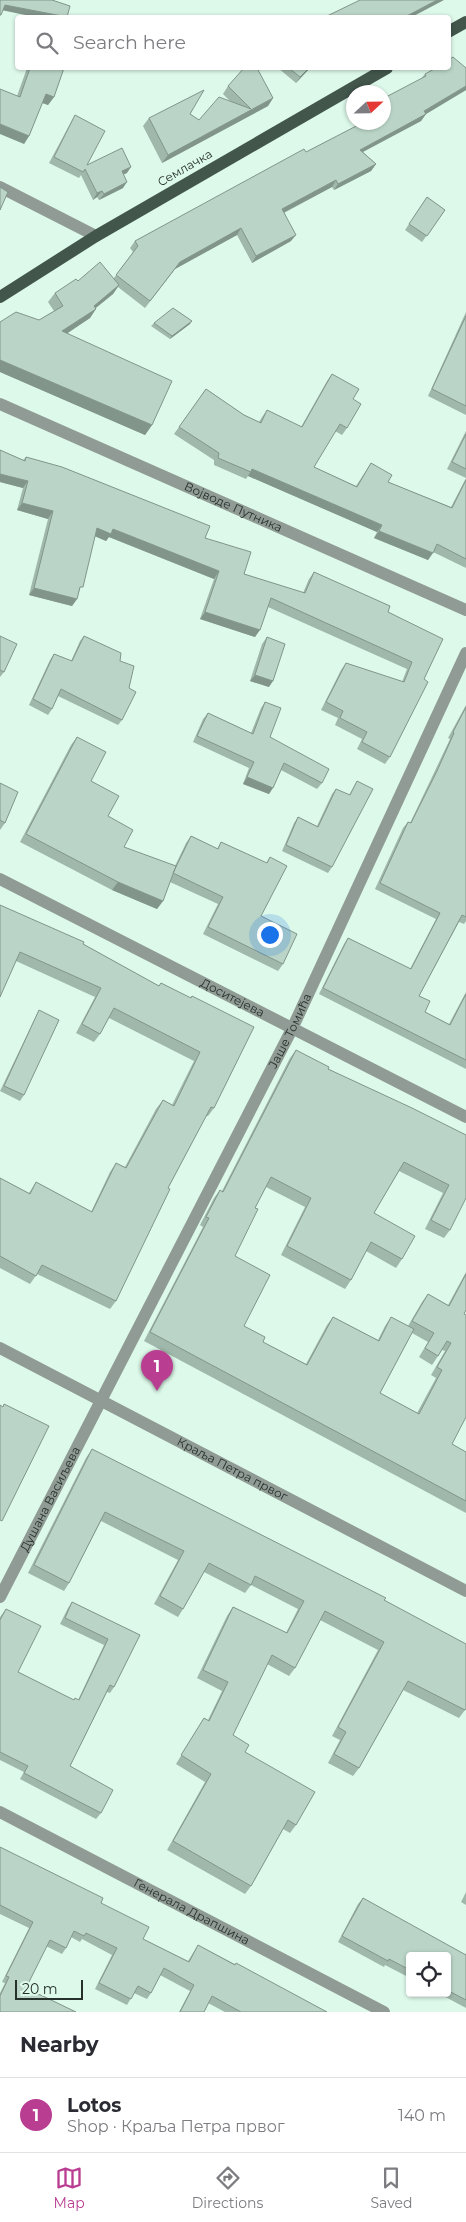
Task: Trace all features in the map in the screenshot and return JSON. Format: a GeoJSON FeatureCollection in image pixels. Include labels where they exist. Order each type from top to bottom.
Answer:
{"type":"FeatureCollection","features":[{"type":"Feature","properties":{"kind":"main road"},"geometry":{"type":"LineString","coordinates":[[451,30],[466,22]]}},
{"type":"Feature","properties":{"kind":"main road","name":"Семлачка"},"geometry":{"type":"LineString","coordinates":[[0,297],[96,236],[384,70]]}},
{"type":"Feature","properties":{"kind":"street"},"geometry":{"type":"LineString","coordinates":[[0,187],[96,236]]}},
{"type":"Feature","properties":{"kind":"street","name":"Војводе Путника"},"geometry":{"type":"LineString","coordinates":[[0,404],[466,610]]}},
{"type":"Feature","properties":{"kind":"street","name":"Јаше Томића"},"geometry":{"type":"LineString","coordinates":[[101,1402],[292,1029],[466,653]]}},
{"type":"Feature","properties":{"kind":"street","name":"Доситејева"},"geometry":{"type":"LineString","coordinates":[[0,879],[466,1117]]}},
{"type":"Feature","properties":{"kind":"street","name":"Краља Петра првог"},"geometry":{"type":"LineString","coordinates":[[0,1348],[466,1591]]}},
{"type":"Feature","properties":{"kind":"street","name":"Душана Васиљева"},"geometry":{"type":"LineString","coordinates":[[0,1597],[101,1402]]}},
{"type":"Feature","properties":{"kind":"street","name":"Генерала Драпшина"},"geometry":{"type":"LineString","coordinates":[[0,1812],[384,2012]]}},
{"type":"Feature","properties":{"kind":"building"},"geometry":{"type":"Polygon","coordinates":[[[0,0],[52,0],[70,6],[68,15],[57,15],[5,5],[0,15],[0,0]]]}},
{"type":"Feature","properties":{"kind":"building"},"geometry":{"type":"Polygon","coordinates":[[[360,0],[437,0],[409,15],[329,15],[360,0]]]}},
{"type":"Feature","properties":{"kind":"building"},"geometry":{"type":"Polygon","coordinates":[[[453,57],[466,68],[466,86],[424,111],[426,114],[360,150],[376,164],[338,184],[336,180],[282,209],[296,235],[256,256],[241,228],[180,262],[150,301],[116,275],[138,246],[135,241],[304,149],[306,152],[349,130],[391,130],[391,94],[426,76],[425,74],[432,70],[451,70],[451,58],[453,57]]]}},
{"type":"Feature","properties":{"kind":"building"},"geometry":{"type":"Polygon","coordinates":[[[29,70],[63,70],[54,97],[46,94],[29,136],[0,124],[0,89],[20,97],[29,70]]]}},
{"type":"Feature","properties":{"kind":"building"},"geometry":{"type":"Polygon","coordinates":[[[242,70],[258,70],[273,98],[168,155],[149,118],[204,90],[190,114],[199,120],[219,97],[251,109],[228,86],[242,70]]]}},
{"type":"Feature","properties":{"kind":"building"},"geometry":{"type":"Polygon","coordinates":[[[291,70],[307,70],[300,77],[291,70]]]}},
{"type":"Feature","properties":{"kind":"building"},"geometry":{"type":"Polygon","coordinates":[[[75,115],[105,131],[87,165],[122,148],[131,167],[122,171],[127,182],[104,194],[102,191],[97,193],[85,169],[83,172],[54,157],[75,115]]]}},
{"type":"Feature","properties":{"kind":"building"},"geometry":{"type":"Polygon","coordinates":[[[0,187],[8,192],[0,210],[0,187]]]}},
{"type":"Feature","properties":{"kind":"building"},"geometry":{"type":"Polygon","coordinates":[[[427,197],[445,210],[427,236],[409,224],[427,197]]]}},
{"type":"Feature","properties":{"kind":"building"},"geometry":{"type":"Polygon","coordinates":[[[100,262],[119,285],[94,306],[96,309],[62,331],[172,381],[152,425],[0,360],[0,322],[16,312],[39,320],[63,306],[55,293],[76,279],[78,281],[100,262]]]}},
{"type":"Feature","properties":{"kind":"building"},"geometry":{"type":"Polygon","coordinates":[[[173,308],[192,321],[172,336],[154,323],[173,308]]]}},
{"type":"Feature","properties":{"kind":"building"},"geometry":{"type":"Polygon","coordinates":[[[466,316],[466,406],[432,389],[466,316]]]}},
{"type":"Feature","properties":{"kind":"building"},"geometry":{"type":"Polygon","coordinates":[[[332,374],[359,389],[353,399],[361,404],[347,428],[340,424],[314,467],[357,487],[371,463],[392,475],[388,482],[452,508],[466,480],[466,559],[437,544],[433,553],[379,531],[382,525],[252,469],[251,472],[218,458],[219,453],[179,427],[206,389],[244,415],[261,423],[267,410],[302,427],[332,374]]]}},
{"type":"Feature","properties":{"kind":"building"},"geometry":{"type":"Polygon","coordinates":[[[466,434],[466,469],[452,462],[466,434]]]}},
{"type":"Feature","properties":{"kind":"building"},"geometry":{"type":"Polygon","coordinates":[[[0,450],[25,461],[26,457],[62,467],[210,526],[205,538],[251,552],[244,574],[305,593],[314,572],[390,606],[388,612],[443,639],[424,679],[428,682],[390,757],[362,742],[367,732],[340,718],[343,711],[326,702],[346,663],[404,682],[412,662],[271,598],[260,630],[205,612],[219,571],[113,529],[111,534],[97,528],[83,587],[80,587],[77,599],[34,588],[53,511],[22,503],[28,481],[0,474],[0,450]]]}},
{"type":"Feature","properties":{"kind":"building"},"geometry":{"type":"Polygon","coordinates":[[[0,636],[17,644],[4,672],[0,670],[0,636]]]}},
{"type":"Feature","properties":{"kind":"building"},"geometry":{"type":"Polygon","coordinates":[[[84,636],[121,653],[120,661],[134,666],[129,688],[136,692],[122,720],[61,689],[52,709],[33,699],[54,654],[72,661],[84,636]]]}},
{"type":"Feature","properties":{"kind":"building"},"geometry":{"type":"Polygon","coordinates":[[[267,637],[285,644],[273,681],[255,675],[267,637]]]}},
{"type":"Feature","properties":{"kind":"building"},"geometry":{"type":"Polygon","coordinates":[[[265,702],[281,708],[270,737],[329,769],[322,783],[284,763],[273,788],[247,777],[254,762],[197,736],[208,713],[253,734],[265,702]]]}},
{"type":"Feature","properties":{"kind":"building"},"geometry":{"type":"Polygon","coordinates":[[[466,707],[466,917],[462,915],[419,996],[430,1001],[425,1012],[450,1025],[466,994],[466,1060],[323,988],[348,938],[411,969],[440,913],[380,883],[408,822],[411,823],[437,771],[453,732],[466,707]]]}},
{"type":"Feature","properties":{"kind":"building"},"geometry":{"type":"Polygon","coordinates":[[[77,737],[106,752],[91,781],[119,796],[108,816],[133,830],[124,847],[176,866],[163,901],[118,882],[26,834],[77,737]]]}},
{"type":"Feature","properties":{"kind":"building"},"geometry":{"type":"Polygon","coordinates":[[[357,781],[373,789],[332,867],[286,845],[298,817],[318,827],[336,789],[350,795],[357,781]]]}},
{"type":"Feature","properties":{"kind":"building"},"geometry":{"type":"Polygon","coordinates":[[[0,783],[18,792],[5,823],[0,820],[0,783]]]}},
{"type":"Feature","properties":{"kind":"building"},"geometry":{"type":"Polygon","coordinates":[[[191,836],[218,849],[221,842],[267,863],[270,857],[287,866],[261,916],[297,934],[283,964],[208,927],[223,897],[173,873],[191,836]]]}},
{"type":"Feature","properties":{"kind":"building"},"geometry":{"type":"Polygon","coordinates":[[[0,905],[84,942],[83,944],[159,986],[161,983],[191,998],[192,996],[254,1027],[214,1108],[211,1107],[168,1188],[170,1189],[116,1301],[42,1265],[36,1276],[0,1256],[0,1178],[30,1194],[36,1182],[92,1212],[116,1163],[126,1168],[163,1100],[174,1106],[200,1052],[114,1008],[100,1034],[82,1024],[101,988],[20,952],[0,997],[0,905]]]}},
{"type":"Feature","properties":{"kind":"building"},"geometry":{"type":"Polygon","coordinates":[[[39,1010],[59,1020],[24,1095],[4,1086],[39,1010]]]}},
{"type":"Feature","properties":{"kind":"building"},"geometry":{"type":"Polygon","coordinates":[[[296,1050],[329,1067],[328,1069],[466,1135],[466,1198],[450,1230],[431,1220],[449,1185],[404,1162],[374,1213],[415,1236],[402,1259],[371,1242],[351,1280],[287,1246],[311,1198],[271,1177],[255,1208],[258,1209],[235,1256],[270,1275],[244,1326],[265,1337],[263,1342],[307,1365],[333,1317],[379,1341],[391,1317],[414,1329],[380,1393],[419,1414],[442,1370],[437,1367],[451,1343],[447,1341],[438,1356],[425,1348],[434,1333],[412,1321],[428,1294],[449,1306],[466,1274],[466,1310],[464,1314],[466,1315],[466,1417],[452,1444],[466,1452],[466,1501],[150,1332],[209,1218],[206,1217],[220,1190],[223,1192],[296,1050]]]}},
{"type":"Feature","properties":{"kind":"building"},"geometry":{"type":"Polygon","coordinates":[[[4,1404],[49,1426],[2,1521],[0,1520],[0,1405],[3,1407],[4,1404]]]}},
{"type":"Feature","properties":{"kind":"building"},"geometry":{"type":"Polygon","coordinates":[[[92,1449],[386,1598],[384,1600],[466,1644],[465,1710],[408,1681],[359,1768],[334,1754],[346,1732],[338,1727],[384,1642],[325,1611],[295,1668],[272,1655],[233,1735],[249,1745],[245,1752],[315,1792],[296,1825],[288,1820],[251,1886],[173,1841],[211,1774],[181,1755],[204,1718],[209,1721],[228,1682],[203,1670],[233,1607],[287,1633],[304,1601],[255,1576],[251,1585],[209,1563],[183,1609],[160,1596],[184,1551],[105,1512],[69,1583],[34,1565],[92,1449]]]}},
{"type":"Feature","properties":{"kind":"building"},"geometry":{"type":"Polygon","coordinates":[[[72,1602],[140,1635],[114,1687],[110,1685],[70,1766],[113,1790],[101,1813],[24,1773],[28,1766],[0,1752],[0,1620],[6,1609],[41,1626],[18,1672],[74,1700],[75,1698],[79,1700],[108,1639],[65,1618],[72,1602]]]}},
{"type":"Feature","properties":{"kind":"building"},"geometry":{"type":"Polygon","coordinates":[[[0,1847],[103,1898],[101,1903],[149,1927],[143,1939],[189,1962],[198,1945],[235,1965],[236,1963],[327,2012],[241,2012],[212,1996],[204,2012],[180,2012],[194,1985],[164,1968],[151,1993],[138,1986],[131,1999],[99,1983],[117,1948],[86,1933],[84,1936],[74,1931],[66,1948],[50,1940],[26,1988],[76,2012],[0,2012],[0,1996],[9,1977],[6,1976],[33,1922],[0,1905],[0,1847]]]}},
{"type":"Feature","properties":{"kind":"building"},"geometry":{"type":"Polygon","coordinates":[[[363,1898],[466,1955],[466,2000],[451,1992],[451,1952],[406,1952],[406,1968],[389,1959],[388,1961],[342,1936],[363,1898]]]}},
{"type":"Feature","properties":{"kind":"place","name":"Lotos"},"geometry":{"type":"Point","coordinates":[157,1391]}}]}
